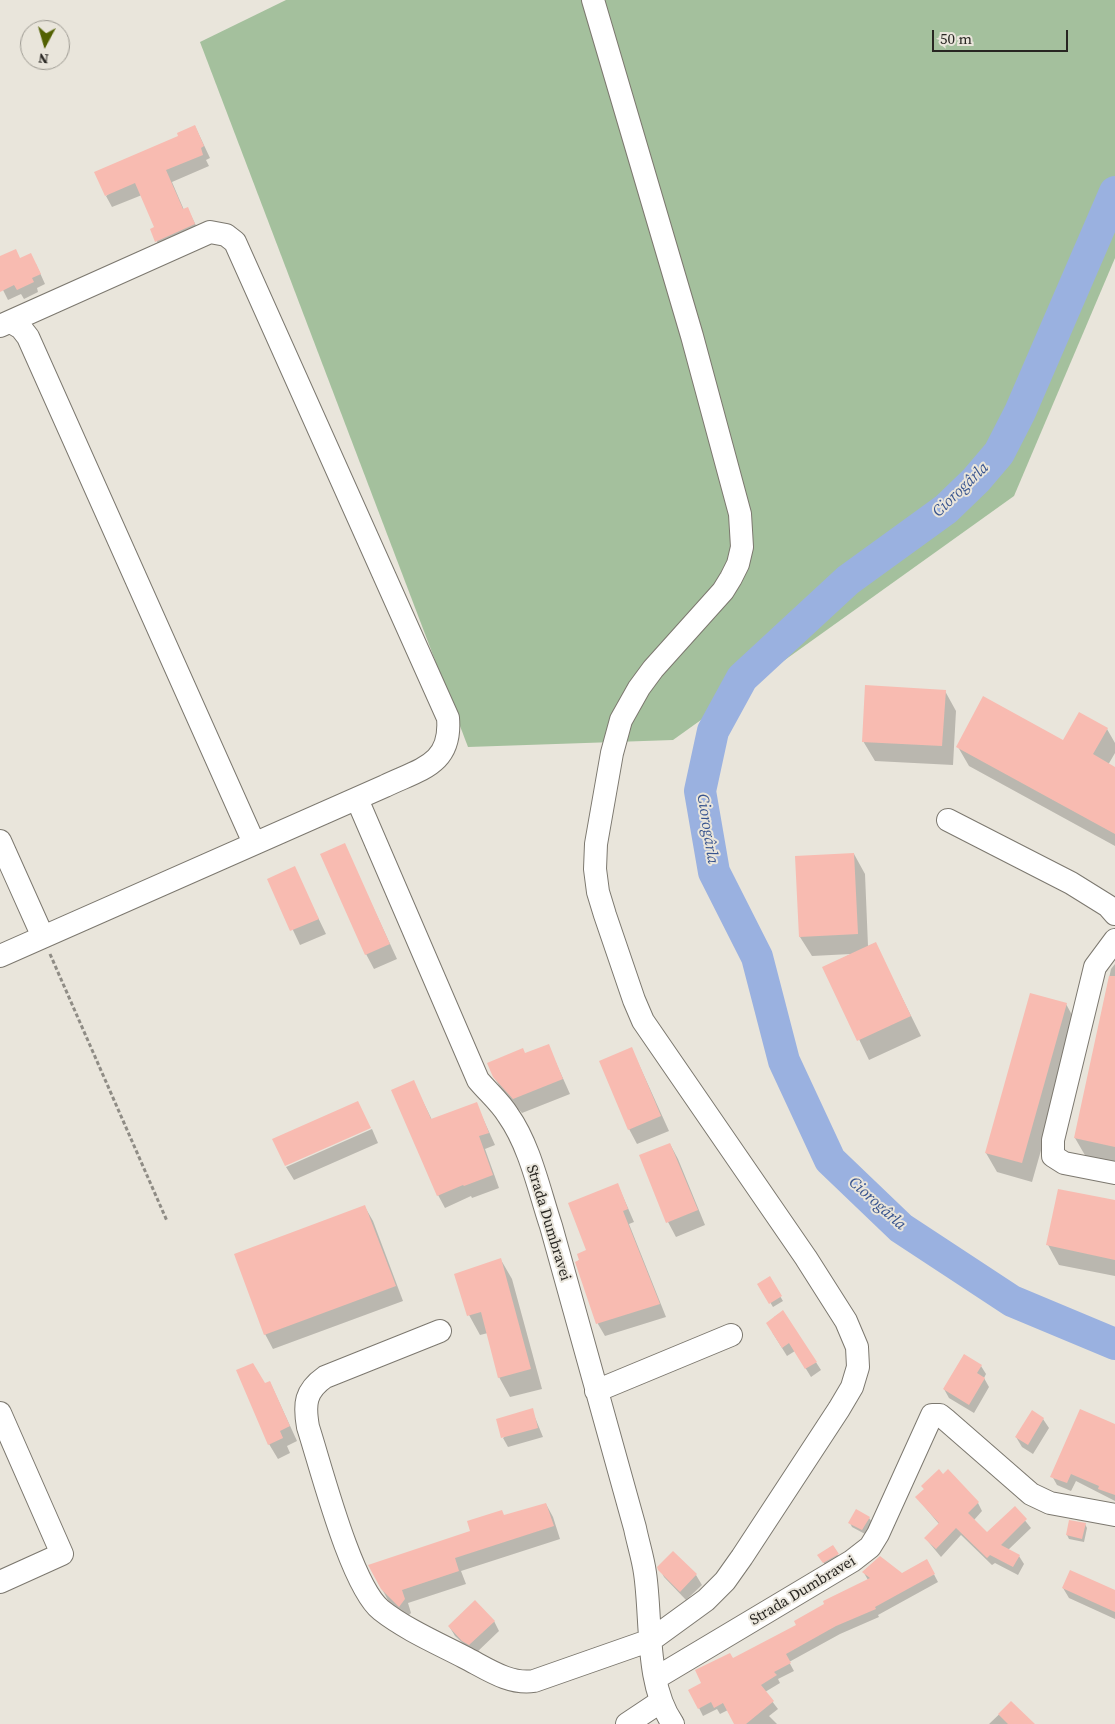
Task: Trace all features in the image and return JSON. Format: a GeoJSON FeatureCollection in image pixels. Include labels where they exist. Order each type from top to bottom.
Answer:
{"type":"FeatureCollection","features":[{"type":"Feature","properties":{"kind":"street"},"geometry":{"type":"LineString","coordinates":[[440,1331],[324,1376],[310,1389],[306,1401],[308,1427],[347,1548],[359,1578],[372,1601],[381,1610],[448,1648],[509,1679],[521,1683],[534,1681],[651,1640],[706,1600],[725,1581],[839,1409],[853,1382],[858,1367],[858,1356],[854,1338],[846,1321],[806,1258],[643,1021],[634,1000],[598,892],[596,844],[612,753],[622,720],[629,704],[653,669],[723,591],[738,564],[743,532],[740,514],[694,344],[593,0]]}},
{"type":"Feature","properties":{"kind":"street"},"geometry":{"type":"LineString","coordinates":[[0,956],[254,842],[357,799],[430,764],[441,755],[450,736],[448,718],[236,242],[226,235],[210,232],[5,324]]}},
{"type":"Feature","properties":{"kind":"street"},"geometry":{"type":"LineString","coordinates":[[5,324],[21,328],[28,337],[254,842]]}},
{"type":"Feature","properties":{"kind":"street","name":"Strada Dumbravei"},"geometry":{"type":"LineString","coordinates":[[357,799],[478,1080],[509,1115],[522,1142],[551,1226],[645,1572],[651,1640],[660,1702],[673,1724]]}},
{"type":"Feature","properties":{"kind":"street"},"geometry":{"type":"LineString","coordinates":[[948,820],[1071,883],[1108,906],[1115,914]]}},
{"type":"Feature","properties":{"kind":"street"},"geometry":{"type":"LineString","coordinates":[[0,841],[43,937]]}},
{"type":"Feature","properties":{"kind":"street"},"geometry":{"type":"LineString","coordinates":[[1115,940],[1096,967],[1053,1140],[1053,1156],[1064,1163],[1115,1173]]}},
{"type":"Feature","properties":{"kind":"street"},"geometry":{"type":"LineString","coordinates":[[596,1391],[731,1335]]}},
{"type":"Feature","properties":{"kind":"street"},"geometry":{"type":"LineString","coordinates":[[0,1413],[62,1554],[0,1582]]}},
{"type":"Feature","properties":{"kind":"street","name":"Strada Dumbravei"},"geometry":{"type":"LineString","coordinates":[[656,1678],[699,1654],[863,1554],[878,1534],[929,1418],[935,1414],[945,1419],[1031,1494],[1050,1503],[1115,1515]]}},
{"type":"Feature","properties":{"kind":"street"},"geometry":{"type":"LineString","coordinates":[[627,1724],[660,1702]]}},
{"type":"Feature","properties":{"kind":"path"},"geometry":{"type":"LineString","coordinates":[[43,937],[167,1221]]}},
{"type":"Feature","properties":{"kind":"green space"},"geometry":{"type":"Polygon","coordinates":[[[286,0],[1115,0],[1115,258],[1014,496],[673,740],[468,747],[200,42],[286,0]]]}},
{"type":"Feature","properties":{"kind":"building"},"geometry":{"type":"Polygon","coordinates":[[[195,125],[204,146],[201,148],[203,155],[166,170],[183,209],[188,207],[195,224],[155,242],[150,229],[154,227],[135,183],[105,196],[94,172],[178,136],[177,133],[195,125]]]}},
{"type":"Feature","properties":{"kind":"building"},"geometry":{"type":"Polygon","coordinates":[[[16,249],[20,258],[31,253],[41,274],[32,278],[34,282],[17,290],[14,285],[0,292],[0,256],[16,249]]]}},
{"type":"Feature","properties":{"kind":"building"},"geometry":{"type":"Polygon","coordinates":[[[865,685],[946,690],[942,746],[862,742],[865,685]]]}},
{"type":"Feature","properties":{"kind":"building"},"geometry":{"type":"Polygon","coordinates":[[[983,696],[1063,740],[1079,712],[1108,728],[1093,754],[1115,767],[1115,834],[956,747],[983,696]]]}},
{"type":"Feature","properties":{"kind":"building"},"geometry":{"type":"Polygon","coordinates":[[[345,843],[390,944],[365,955],[320,854],[345,843]]]}},
{"type":"Feature","properties":{"kind":"building"},"geometry":{"type":"Polygon","coordinates":[[[854,853],[858,934],[799,937],[795,856],[854,853]]]}},
{"type":"Feature","properties":{"kind":"building"},"geometry":{"type":"Polygon","coordinates":[[[295,866],[319,919],[290,931],[267,879],[295,866]]]}},
{"type":"Feature","properties":{"kind":"building"},"geometry":{"type":"Polygon","coordinates":[[[876,942],[911,1016],[857,1041],[822,967],[876,942]]]}},
{"type":"Feature","properties":{"kind":"building"},"geometry":{"type":"Polygon","coordinates":[[[1109,976],[1115,976],[1115,1147],[1074,1138],[1109,976]]]}},
{"type":"Feature","properties":{"kind":"building"},"geometry":{"type":"Polygon","coordinates":[[[1030,993],[1067,1003],[1022,1163],[985,1153],[1030,993]]]}},
{"type":"Feature","properties":{"kind":"building"},"geometry":{"type":"Polygon","coordinates":[[[549,1044],[563,1079],[513,1099],[493,1077],[487,1063],[523,1048],[525,1053],[549,1044]]]}},
{"type":"Feature","properties":{"kind":"building"},"geometry":{"type":"Polygon","coordinates":[[[632,1047],[661,1116],[628,1130],[599,1061],[632,1047]]]}},
{"type":"Feature","properties":{"kind":"building"},"geometry":{"type":"Polygon","coordinates":[[[414,1080],[431,1119],[477,1102],[489,1133],[479,1136],[493,1175],[437,1196],[391,1090],[414,1080]]]}},
{"type":"Feature","properties":{"kind":"building"},"geometry":{"type":"Polygon","coordinates":[[[358,1101],[371,1128],[285,1166],[272,1139],[358,1101]]]}},
{"type":"Feature","properties":{"kind":"building"},"geometry":{"type":"Polygon","coordinates":[[[670,1143],[698,1210],[666,1223],[639,1155],[670,1143]]]}},
{"type":"Feature","properties":{"kind":"building"},"geometry":{"type":"Polygon","coordinates":[[[618,1183],[628,1209],[623,1211],[660,1304],[596,1324],[575,1262],[579,1260],[577,1254],[586,1250],[568,1203],[618,1183]]]}},
{"type":"Feature","properties":{"kind":"building"},"geometry":{"type":"Polygon","coordinates":[[[1058,1189],[1115,1200],[1115,1260],[1046,1245],[1058,1189]]]}},
{"type":"Feature","properties":{"kind":"building"},"geometry":{"type":"Polygon","coordinates":[[[365,1205],[396,1286],[264,1335],[234,1254],[365,1205]]]}},
{"type":"Feature","properties":{"kind":"building"},"geometry":{"type":"Polygon","coordinates":[[[501,1258],[531,1369],[498,1378],[481,1312],[467,1316],[454,1274],[501,1258]]]}},
{"type":"Feature","properties":{"kind":"building"},"geometry":{"type":"Polygon","coordinates":[[[770,1276],[782,1296],[769,1304],[757,1284],[770,1276]]]}},
{"type":"Feature","properties":{"kind":"building"},"geometry":{"type":"Polygon","coordinates":[[[783,1310],[817,1362],[805,1369],[789,1343],[782,1348],[766,1323],[783,1310]]]}},
{"type":"Feature","properties":{"kind":"building"},"geometry":{"type":"Polygon","coordinates":[[[964,1354],[982,1365],[977,1373],[985,1378],[969,1405],[943,1389],[964,1354]]]}},
{"type":"Feature","properties":{"kind":"building"},"geometry":{"type":"Polygon","coordinates":[[[253,1363],[265,1383],[270,1381],[290,1426],[280,1431],[283,1438],[268,1445],[236,1370],[253,1363]]]}},
{"type":"Feature","properties":{"kind":"building"},"geometry":{"type":"Polygon","coordinates":[[[533,1408],[538,1428],[501,1438],[496,1419],[533,1408]]]}},
{"type":"Feature","properties":{"kind":"building"},"geometry":{"type":"Polygon","coordinates":[[[1080,1409],[1115,1424],[1115,1495],[1098,1489],[1099,1486],[1071,1474],[1067,1483],[1050,1477],[1080,1409]]]}},
{"type":"Feature","properties":{"kind":"building"},"geometry":{"type":"Polygon","coordinates":[[[1032,1410],[1044,1418],[1028,1445],[1015,1437],[1032,1410]]]}},
{"type":"Feature","properties":{"kind":"building"},"geometry":{"type":"Polygon","coordinates":[[[939,1469],[943,1474],[948,1469],[979,1502],[968,1513],[987,1532],[1015,1506],[1027,1519],[1001,1545],[1020,1555],[1013,1567],[990,1555],[987,1558],[956,1528],[936,1549],[924,1538],[939,1523],[915,1497],[924,1489],[921,1486],[939,1469]]]}},
{"type":"Feature","properties":{"kind":"building"},"geometry":{"type":"Polygon","coordinates":[[[546,1503],[554,1526],[455,1558],[459,1571],[402,1590],[405,1599],[399,1607],[381,1589],[368,1565],[470,1531],[467,1521],[502,1510],[504,1515],[546,1503]]]}},
{"type":"Feature","properties":{"kind":"building"},"geometry":{"type":"Polygon","coordinates":[[[856,1509],[870,1517],[862,1530],[848,1523],[856,1509]]]}},
{"type":"Feature","properties":{"kind":"building"},"geometry":{"type":"Polygon","coordinates":[[[1069,1520],[1086,1523],[1082,1539],[1066,1535],[1069,1520]]]}},
{"type":"Feature","properties":{"kind":"building"},"geometry":{"type":"Polygon","coordinates":[[[833,1545],[839,1554],[823,1563],[817,1555],[833,1545]]]}},
{"type":"Feature","properties":{"kind":"building"},"geometry":{"type":"Polygon","coordinates":[[[673,1551],[697,1574],[680,1592],[657,1567],[673,1551]]]}},
{"type":"Feature","properties":{"kind":"building"},"geometry":{"type":"Polygon","coordinates":[[[880,1556],[902,1573],[927,1559],[935,1574],[875,1607],[876,1609],[836,1626],[786,1654],[791,1663],[774,1672],[777,1675],[761,1685],[774,1701],[746,1724],[734,1724],[723,1703],[714,1708],[711,1702],[698,1709],[688,1690],[701,1683],[695,1670],[730,1653],[733,1658],[796,1625],[794,1621],[824,1604],[823,1601],[870,1578],[862,1572],[880,1556]]]}},
{"type":"Feature","properties":{"kind":"building"},"geometry":{"type":"Polygon","coordinates":[[[1070,1570],[1115,1590],[1115,1612],[1062,1588],[1070,1570]]]}},
{"type":"Feature","properties":{"kind":"building"},"geometry":{"type":"Polygon","coordinates":[[[475,1600],[495,1621],[469,1645],[462,1641],[448,1626],[475,1600]]]}},
{"type":"Feature","properties":{"kind":"building"},"geometry":{"type":"Polygon","coordinates":[[[1011,1701],[1035,1724],[1008,1724],[998,1714],[1011,1701]]]}},
{"type":"Feature","properties":{"kind":"waterway","name":"Ciorogârla"},"geometry":{"type":"LineString","coordinates":[[1115,192],[1020,412],[999,453],[976,480],[946,509],[848,580],[742,678],[713,731],[700,791],[714,872],[757,957],[784,1061],[830,1160],[901,1228],[1012,1301],[1115,1344]]}}]}
